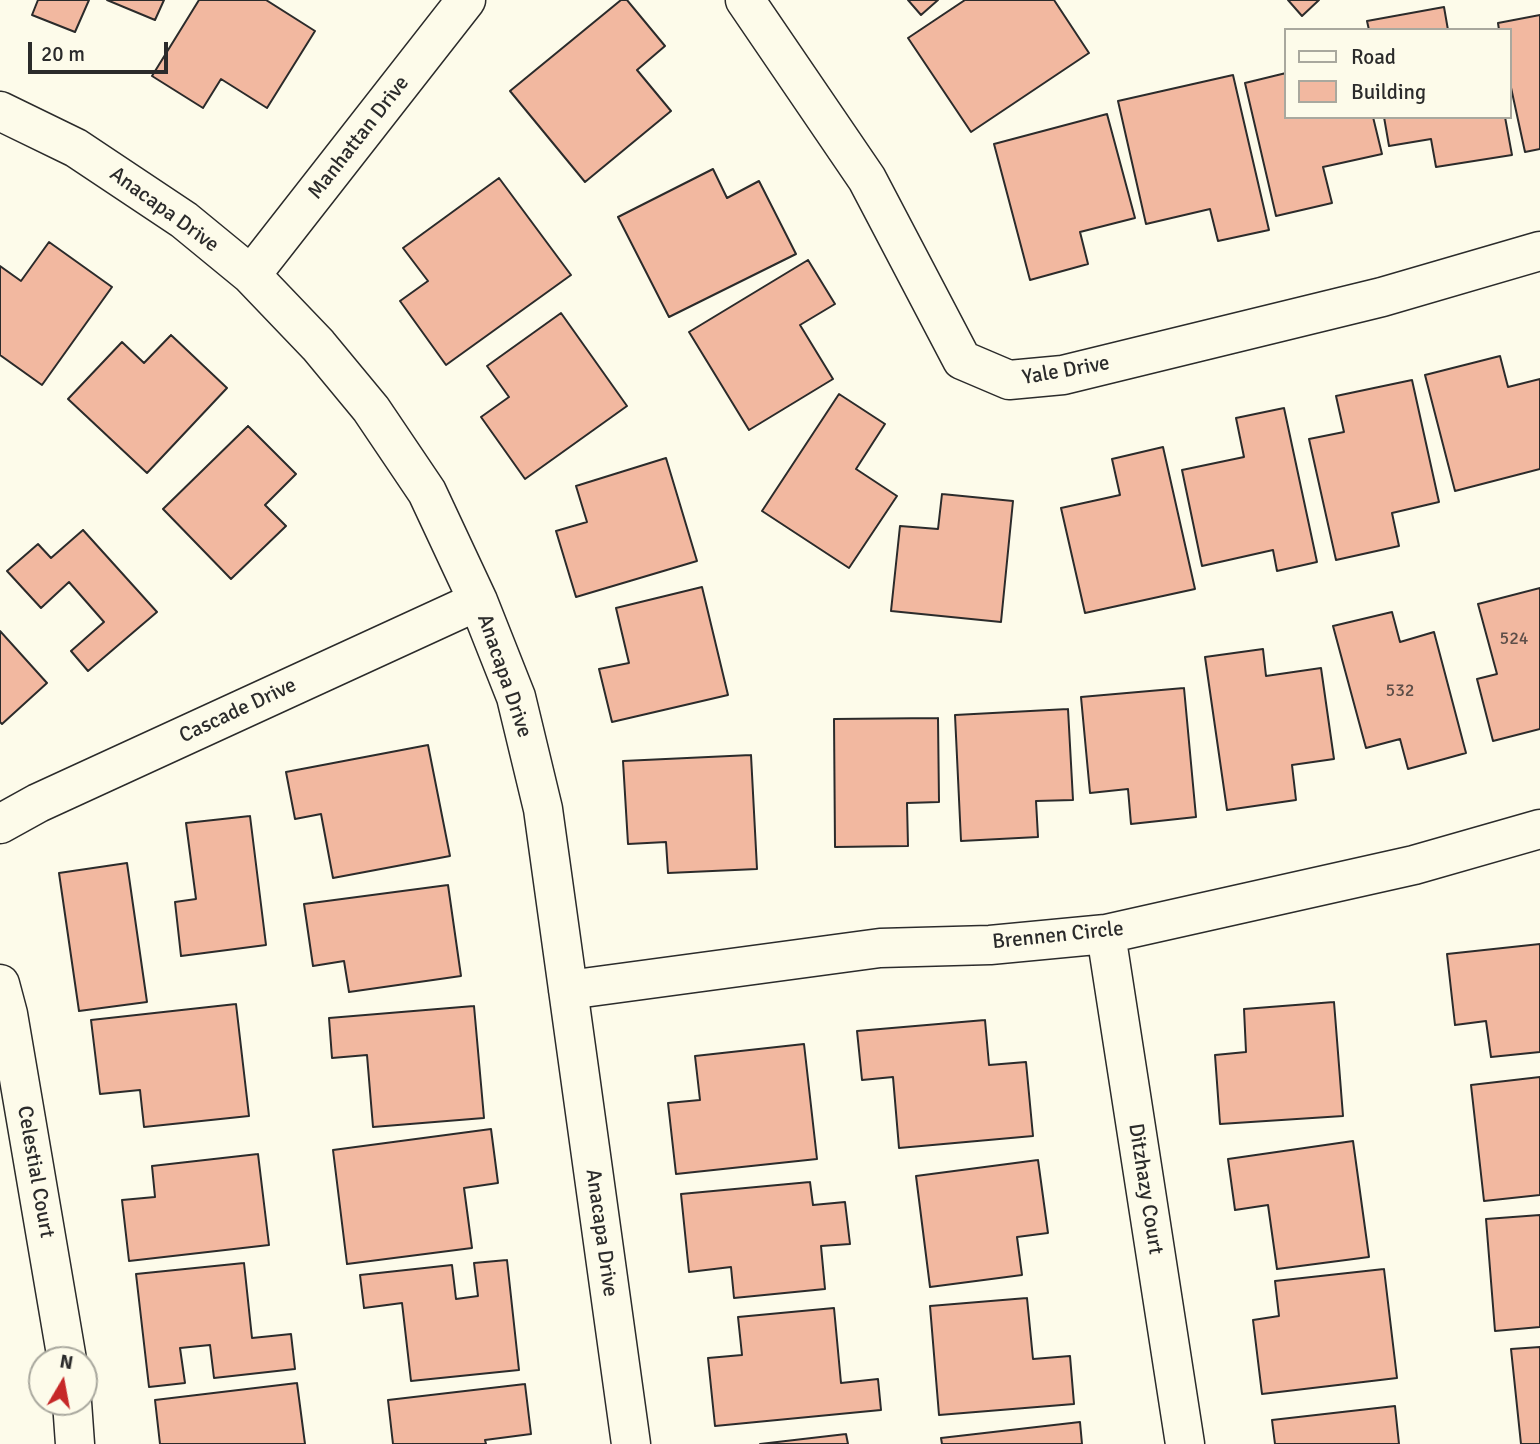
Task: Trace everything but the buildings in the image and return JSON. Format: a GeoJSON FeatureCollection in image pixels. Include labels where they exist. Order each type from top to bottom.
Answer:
{"type":"FeatureCollection","features":[{"type":"Feature","properties":{"kind":"street","name":"Manhattan Drive"},"geometry":{"type":"LineString","coordinates":[[251,275],[466,0]]}},
{"type":"Feature","properties":{"kind":"street","name":"Yale Drive"},"geometry":{"type":"LineString","coordinates":[[745,0],[867,179],[962,360],[1009,380],[1063,375],[1382,297],[1540,251]]}},
{"type":"Feature","properties":{"kind":"street","name":"Anacapa Drive"},"geometry":{"type":"LineString","coordinates":[[0,111],[76,148],[184,220],[251,275],[318,345],[371,409],[427,492],[478,601],[516,697],[543,809],[631,1444]]}},
{"type":"Feature","properties":{"kind":"street","name":"Cascade Drive"},"geometry":{"type":"LineString","coordinates":[[0,824],[38,803],[478,601]]}},
{"type":"Feature","properties":{"kind":"street","name":"Brennen Circle"},"geometry":{"type":"LineString","coordinates":[[568,990],[880,948],[990,944],[1106,934],[1414,865],[1540,829]]}},
{"type":"Feature","properties":{"kind":"street","name":"Ditzhazy Court"},"geometry":{"type":"LineString","coordinates":[[1106,934],[1185,1444]]}},
{"type":"Feature","properties":{"kind":"street","name":"Celestial Court"},"geometry":{"type":"LineString","coordinates":[[0,984],[8,1014],[65,1346]]}},
{"type":"Feature","properties":{"kind":"street"},"geometry":{"type":"LineString","coordinates":[[73,1416],[75,1444]]}}]}
